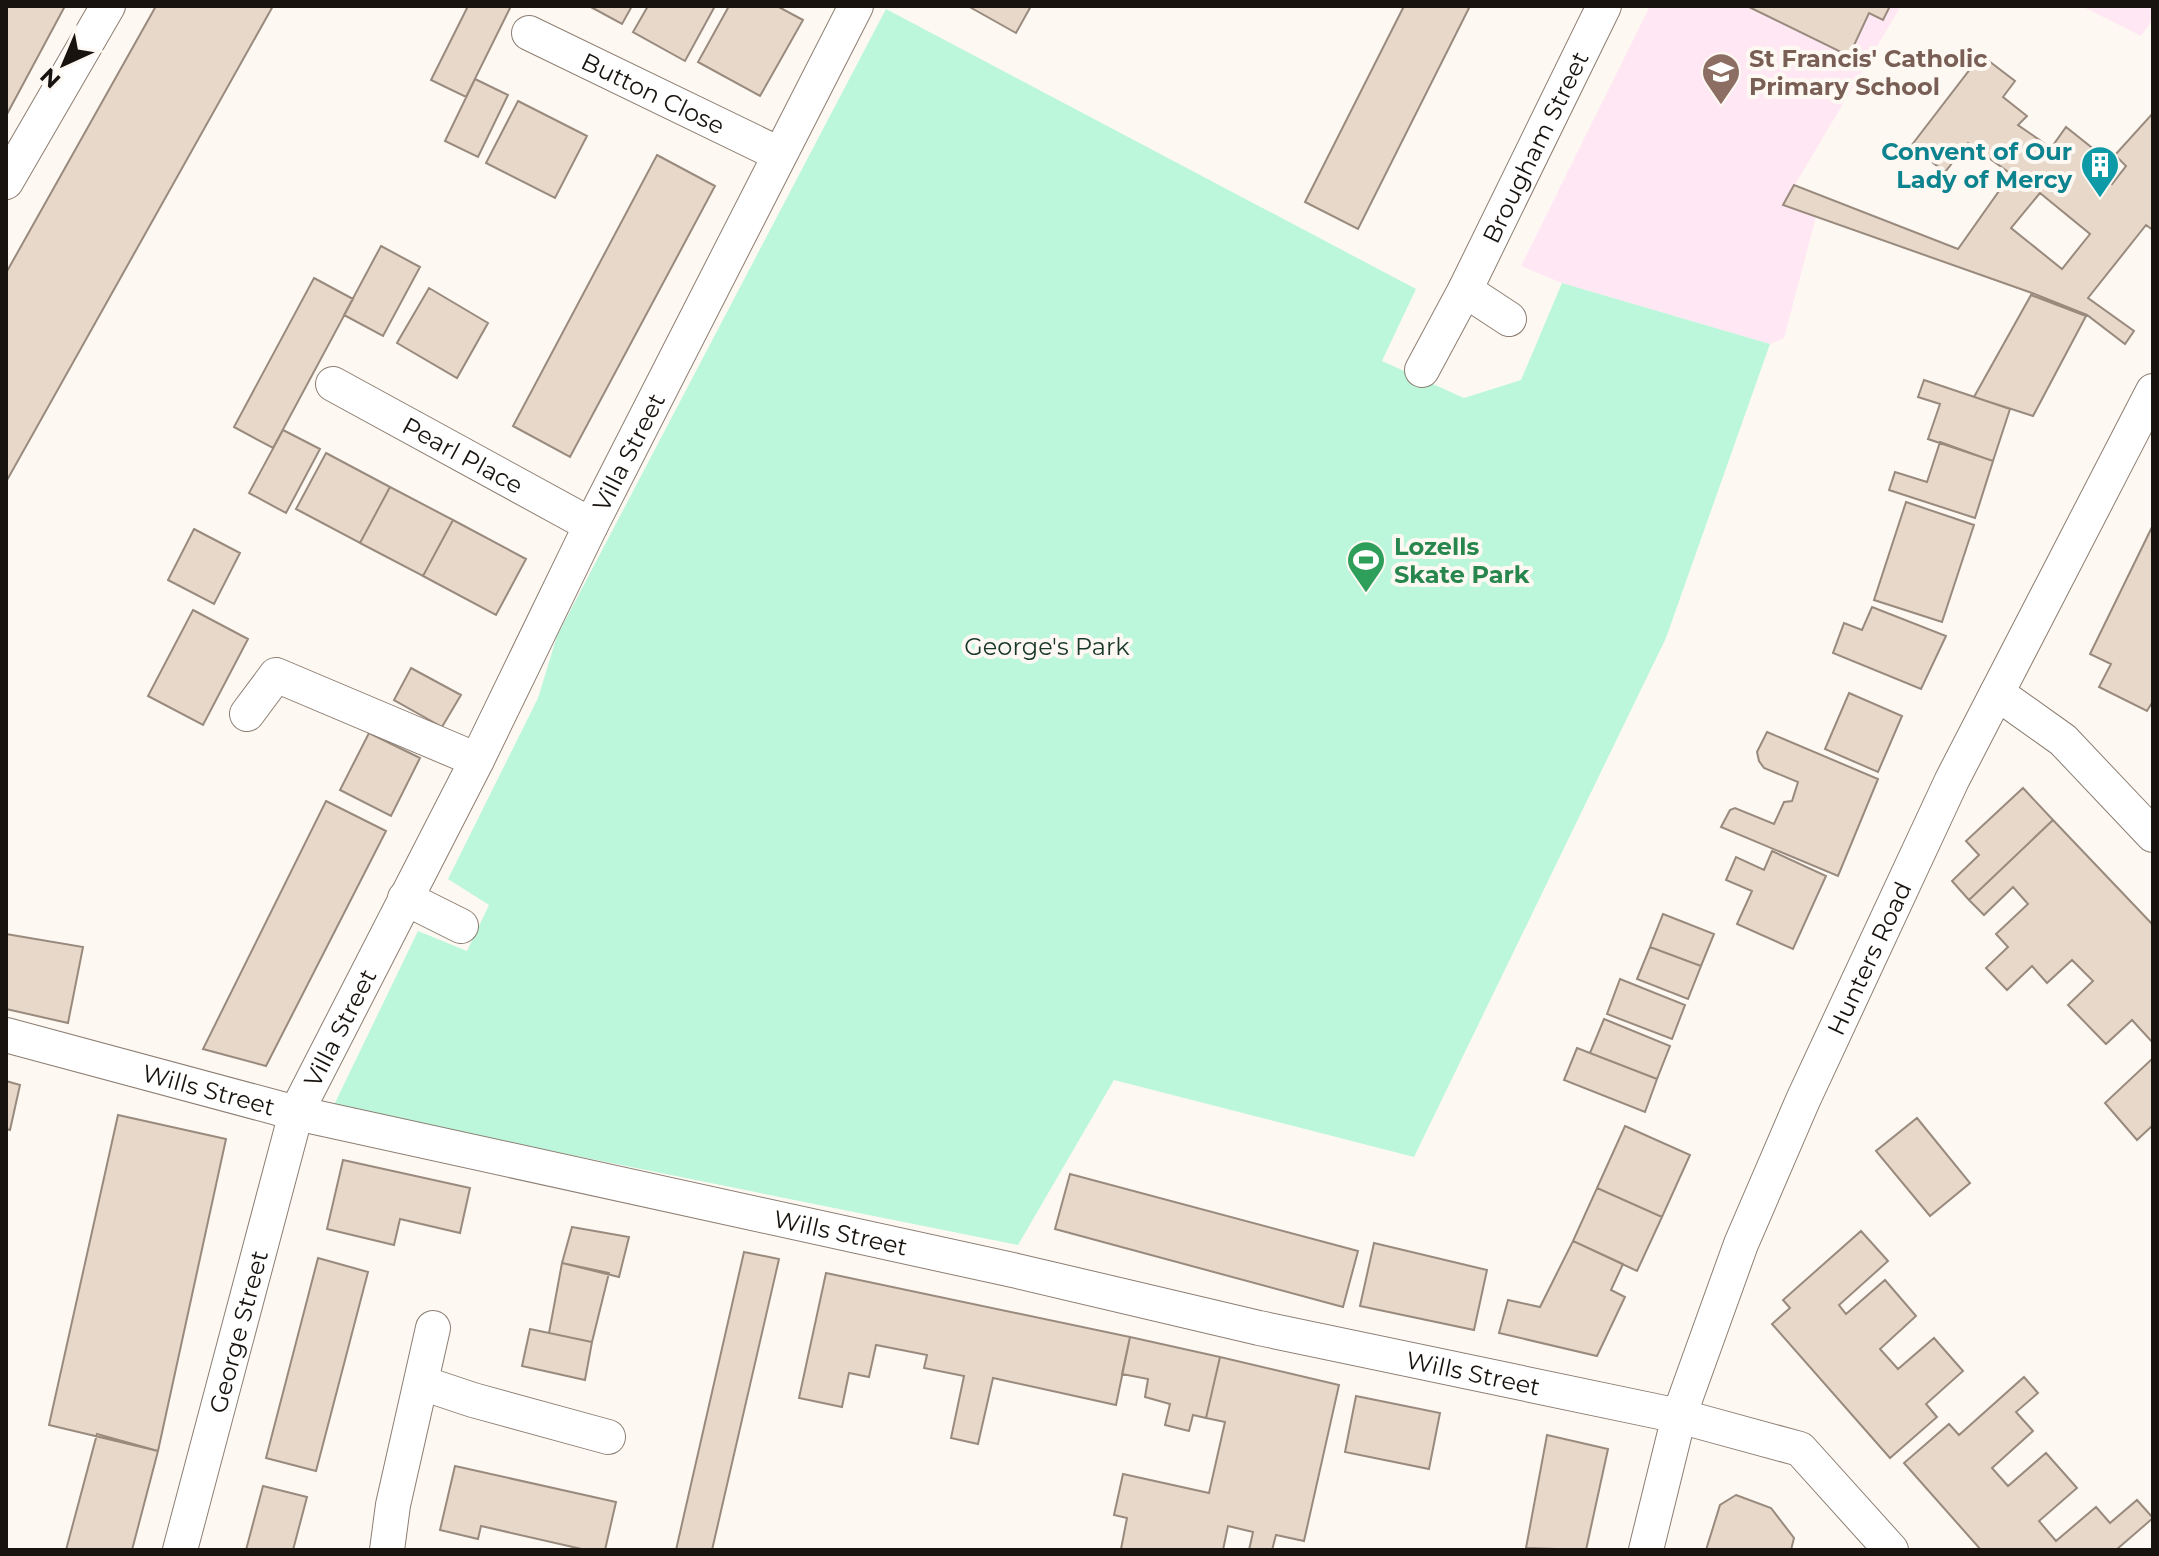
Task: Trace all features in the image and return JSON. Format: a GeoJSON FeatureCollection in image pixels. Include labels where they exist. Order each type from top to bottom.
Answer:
{"type":"FeatureCollection","features":[{"type":"Feature","properties":{"kind":"street"},"geometry":{"type":"LineString","coordinates":[[6,182],[108,6]]}},
{"type":"Feature","properties":{"kind":"street","name":"Villa Street"},"geometry":{"type":"LineString","coordinates":[[296,1113],[856,6]]}},
{"type":"Feature","properties":{"kind":"street","name":"Brougham Street"},"geometry":{"type":"LineString","coordinates":[[1422,370],[1465,290],[1604,6]]}},
{"type":"Feature","properties":{"kind":"street","name":"Button Close"},"geometry":{"type":"LineString","coordinates":[[529,33],[779,154]]}},
{"type":"Feature","properties":{"kind":"street"},"geometry":{"type":"LineString","coordinates":[[1465,290],[1509,319]]}},
{"type":"Feature","properties":{"kind":"street","name":"Pearl Place"},"geometry":{"type":"LineString","coordinates":[[333,384],[591,525]]}},
{"type":"Feature","properties":{"kind":"street","name":"Hunters Road"},"geometry":{"type":"LineString","coordinates":[[1646,1550],[1679,1416],[1741,1244],[1803,1100],[1952,780],[2153,391]]}},
{"type":"Feature","properties":{"kind":"street"},"geometry":{"type":"LineString","coordinates":[[247,714],[276,675],[477,760]]}},
{"type":"Feature","properties":{"kind":"street"},"geometry":{"type":"LineString","coordinates":[[1997,693],[2063,740],[2153,835]]}},
{"type":"Feature","properties":{"kind":"street"},"geometry":{"type":"LineString","coordinates":[[405,898],[461,926]]}},
{"type":"Feature","properties":{"kind":"street","name":"Wills Street"},"geometry":{"type":"LineString","coordinates":[[6,1035],[296,1113],[1017,1271],[1274,1331],[1679,1416],[1800,1449],[1891,1550]]}},
{"type":"Feature","properties":{"kind":"street","name":"George Street"},"geometry":{"type":"LineString","coordinates":[[180,1550],[296,1113]]}},
{"type":"Feature","properties":{"kind":"street"},"geometry":{"type":"LineString","coordinates":[[387,1550],[393,1505],[433,1328]]}},
{"type":"Feature","properties":{"kind":"street"},"geometry":{"type":"LineString","coordinates":[[422,1383],[608,1437]]}},
{"type":"Feature","properties":{"kind":"shaded area","name":"St Francis' Catholic Primary School"},"geometry":{"type":"Polygon","coordinates":[[[1650,6],[1901,6],[1783,205],[1816,217],[1784,338],[1770,344],[1562,283],[1521,266],[1650,6]]]}},
{"type":"Feature","properties":{"kind":"shaded area"},"geometry":{"type":"Polygon","coordinates":[[[2081,6],[2153,6],[2153,19],[2141,36],[2081,6]]]}},
{"type":"Feature","properties":{"kind":"green space","name":"George's Park"},"geometry":{"type":"Polygon","coordinates":[[[886,9],[1416,289],[1382,361],[1464,398],[1521,380],[1562,283],[1770,344],[1666,638],[1414,1157],[1114,1080],[1018,1245],[333,1107],[418,931],[467,951],[489,905],[448,879],[538,698],[557,636],[886,9]]]}},
{"type":"Feature","properties":{"kind":"building"},"geometry":{"type":"Polygon","coordinates":[[[6,6],[65,6],[6,116],[6,6]]]}},
{"type":"Feature","properties":{"kind":"building"},"geometry":{"type":"Polygon","coordinates":[[[156,6],[273,6],[6,482],[6,273],[156,6]]]}},
{"type":"Feature","properties":{"kind":"building"},"geometry":{"type":"Polygon","coordinates":[[[468,6],[511,6],[466,97],[431,80],[468,6]]]}},
{"type":"Feature","properties":{"kind":"building"},"geometry":{"type":"Polygon","coordinates":[[[589,6],[632,6],[622,24],[589,6]]]}},
{"type":"Feature","properties":{"kind":"building"},"geometry":{"type":"Polygon","coordinates":[[[648,6],[715,6],[685,61],[633,32],[648,6]]]}},
{"type":"Feature","properties":{"kind":"building"},"geometry":{"type":"Polygon","coordinates":[[[729,6],[777,6],[803,20],[760,96],[698,62],[729,6]]]}},
{"type":"Feature","properties":{"kind":"building"},"geometry":{"type":"Polygon","coordinates":[[[968,6],[1031,6],[1016,33],[968,6]]]}},
{"type":"Feature","properties":{"kind":"building"},"geometry":{"type":"Polygon","coordinates":[[[1404,6],[1470,6],[1358,229],[1305,202],[1404,6]]]}},
{"type":"Feature","properties":{"kind":"building"},"geometry":{"type":"Polygon","coordinates":[[[1747,6],[1890,6],[1883,20],[1869,13],[1849,56],[1747,6]]]}},
{"type":"Feature","properties":{"kind":"building","name":"Convent of Our Lady of Mercy"},"geometry":{"type":"Polygon","coordinates":[[[1981,55],[2015,81],[2003,97],[2027,116],[2018,125],[2051,148],[2066,127],[2096,151],[2086,164],[2112,184],[2126,166],[2115,155],[2153,113],[2153,230],[2146,225],[2088,298],[2134,331],[2125,344],[2087,315],[1783,205],[1794,185],[1958,249],[2011,174],[1968,143],[1945,172],[1911,146],[1981,55]],[[2040,193],[2011,228],[2062,269],[2090,234],[2040,193]]]}},
{"type":"Feature","properties":{"kind":"building"},"geometry":{"type":"Polygon","coordinates":[[[475,79],[508,95],[478,157],[445,141],[475,79]]]}},
{"type":"Feature","properties":{"kind":"building"},"geometry":{"type":"Polygon","coordinates":[[[518,101],[587,136],[555,198],[486,163],[518,101]]]}},
{"type":"Feature","properties":{"kind":"building"},"geometry":{"type":"Polygon","coordinates":[[[657,155],[715,186],[570,457],[513,426],[657,155]]]}},
{"type":"Feature","properties":{"kind":"building"},"geometry":{"type":"Polygon","coordinates":[[[381,246],[420,267],[383,336],[344,315],[381,246]]]}},
{"type":"Feature","properties":{"kind":"building"},"geometry":{"type":"Polygon","coordinates":[[[314,278],[353,299],[273,448],[234,427],[314,278]]]}},
{"type":"Feature","properties":{"kind":"building"},"geometry":{"type":"Polygon","coordinates":[[[429,288],[488,323],[457,378],[397,343],[429,288]]]}},
{"type":"Feature","properties":{"kind":"building"},"geometry":{"type":"Polygon","coordinates":[[[2031,295],[2086,316],[2033,416],[1974,397],[2031,295]]]}},
{"type":"Feature","properties":{"kind":"building"},"geometry":{"type":"Polygon","coordinates":[[[1924,380],[2010,409],[1993,461],[1928,439],[1940,404],[1918,397],[1924,380]]]}},
{"type":"Feature","properties":{"kind":"building"},"geometry":{"type":"Polygon","coordinates":[[[283,430],[320,449],[286,513],[249,493],[283,430]]]}},
{"type":"Feature","properties":{"kind":"building"},"geometry":{"type":"Polygon","coordinates":[[[1940,442],[1993,461],[1975,518],[1889,490],[1895,472],[1927,482],[1940,442]]]}},
{"type":"Feature","properties":{"kind":"building"},"geometry":{"type":"Polygon","coordinates":[[[326,453],[390,487],[360,543],[296,509],[326,453]]]}},
{"type":"Feature","properties":{"kind":"building"},"geometry":{"type":"Polygon","coordinates":[[[390,487],[453,520],[423,576],[360,543],[390,487]]]}},
{"type":"Feature","properties":{"kind":"building"},"geometry":{"type":"Polygon","coordinates":[[[1906,502],[1974,525],[1942,622],[1874,600],[1906,502]]]}},
{"type":"Feature","properties":{"kind":"building"},"geometry":{"type":"Polygon","coordinates":[[[453,520],[526,559],[496,615],[423,576],[453,520]]]}},
{"type":"Feature","properties":{"kind":"building"},"geometry":{"type":"Polygon","coordinates":[[[2153,525],[2153,701],[2147,711],[2099,687],[2111,664],[2090,654],[2153,525]]]}},
{"type":"Feature","properties":{"kind":"building"},"geometry":{"type":"Polygon","coordinates":[[[194,529],[240,553],[214,604],[168,580],[194,529]]]}},
{"type":"Feature","properties":{"kind":"building"},"geometry":{"type":"Polygon","coordinates":[[[1872,607],[1946,636],[1921,689],[1833,653],[1844,623],[1862,630],[1872,607]]]}},
{"type":"Feature","properties":{"kind":"building"},"geometry":{"type":"Polygon","coordinates":[[[193,610],[248,639],[203,725],[148,696],[193,610]]]}},
{"type":"Feature","properties":{"kind":"building"},"geometry":{"type":"Polygon","coordinates":[[[411,668],[461,695],[442,727],[394,700],[411,668]]]}},
{"type":"Feature","properties":{"kind":"building"},"geometry":{"type":"Polygon","coordinates":[[[1849,693],[1902,716],[1878,772],[1825,749],[1849,693]]]}},
{"type":"Feature","properties":{"kind":"building"},"geometry":{"type":"Polygon","coordinates":[[[1767,732],[1878,779],[1838,876],[1721,827],[1730,810],[1735,808],[1774,824],[1784,802],[1792,801],[1798,782],[1764,768],[1759,761],[1757,752],[1767,732]]]}},
{"type":"Feature","properties":{"kind":"building"},"geometry":{"type":"Polygon","coordinates":[[[369,733],[420,758],[391,816],[340,790],[369,733]]]}},
{"type":"Feature","properties":{"kind":"building"},"geometry":{"type":"Polygon","coordinates":[[[2023,788],[2053,820],[1969,900],[1952,881],[1979,855],[1966,841],[2023,788]]]}},
{"type":"Feature","properties":{"kind":"building"},"geometry":{"type":"Polygon","coordinates":[[[326,801],[386,831],[266,1066],[203,1049],[326,801]]]}},
{"type":"Feature","properties":{"kind":"building"},"geometry":{"type":"Polygon","coordinates":[[[2053,820],[2153,925],[2153,1043],[2132,1020],[2106,1044],[2068,1005],[2093,981],[2072,960],[2047,983],[2032,966],[2007,990],[1986,968],[2008,947],[1996,934],[2028,904],[2013,887],[1984,915],[1969,900],[2053,820]]]}},
{"type":"Feature","properties":{"kind":"building"},"geometry":{"type":"Polygon","coordinates":[[[1772,851],[1826,876],[1793,949],[1737,924],[1752,891],[1726,880],[1736,857],[1764,870],[1772,851]]]}},
{"type":"Feature","properties":{"kind":"building"},"geometry":{"type":"Polygon","coordinates":[[[1663,914],[1714,934],[1701,966],[1650,947],[1663,914]]]}},
{"type":"Feature","properties":{"kind":"building"},"geometry":{"type":"Polygon","coordinates":[[[6,934],[83,947],[68,1023],[6,1009],[6,934]]]}},
{"type":"Feature","properties":{"kind":"building"},"geometry":{"type":"Polygon","coordinates":[[[1650,947],[1701,966],[1688,999],[1637,979],[1650,947]]]}},
{"type":"Feature","properties":{"kind":"building"},"geometry":{"type":"Polygon","coordinates":[[[1620,979],[1685,1005],[1672,1039],[1607,1014],[1620,979]]]}},
{"type":"Feature","properties":{"kind":"building"},"geometry":{"type":"Polygon","coordinates":[[[1604,1019],[1670,1046],[1657,1079],[1590,1053],[1604,1019]]]}},
{"type":"Feature","properties":{"kind":"building"},"geometry":{"type":"Polygon","coordinates":[[[1577,1048],[1657,1079],[1645,1112],[1564,1080],[1577,1048]]]}},
{"type":"Feature","properties":{"kind":"building"},"geometry":{"type":"Polygon","coordinates":[[[2153,1058],[2153,1125],[2137,1140],[2105,1103],[2153,1058]]]}},
{"type":"Feature","properties":{"kind":"building"},"geometry":{"type":"Polygon","coordinates":[[[6,1081],[20,1085],[10,1130],[6,1129],[6,1081]]]}},
{"type":"Feature","properties":{"kind":"building"},"geometry":{"type":"Polygon","coordinates":[[[118,1115],[226,1139],[158,1451],[49,1425],[118,1115]]]}},
{"type":"Feature","properties":{"kind":"building"},"geometry":{"type":"Polygon","coordinates":[[[1917,1118],[1970,1183],[1930,1216],[1876,1151],[1917,1118]]]}},
{"type":"Feature","properties":{"kind":"building"},"geometry":{"type":"Polygon","coordinates":[[[1625,1126],[1690,1155],[1662,1217],[1597,1188],[1625,1126]]]}},
{"type":"Feature","properties":{"kind":"building"},"geometry":{"type":"Polygon","coordinates":[[[343,1160],[470,1188],[460,1233],[400,1219],[394,1245],[327,1229],[343,1160]]]}},
{"type":"Feature","properties":{"kind":"building"},"geometry":{"type":"Polygon","coordinates":[[[1070,1174],[1358,1251],[1343,1307],[1055,1229],[1070,1174]]]}},
{"type":"Feature","properties":{"kind":"building"},"geometry":{"type":"Polygon","coordinates":[[[1597,1188],[1662,1217],[1637,1271],[1573,1241],[1597,1188]]]}},
{"type":"Feature","properties":{"kind":"building"},"geometry":{"type":"Polygon","coordinates":[[[572,1227],[629,1237],[619,1277],[562,1263],[572,1227]]]}},
{"type":"Feature","properties":{"kind":"building"},"geometry":{"type":"Polygon","coordinates":[[[1861,1231],[1888,1261],[1839,1305],[1846,1314],[1885,1280],[1916,1316],[1880,1349],[1898,1369],[1934,1338],[1963,1371],[1926,1404],[1937,1417],[1890,1458],[1772,1324],[1790,1308],[1783,1300],[1861,1231]]]}},
{"type":"Feature","properties":{"kind":"building"},"geometry":{"type":"Polygon","coordinates":[[[1573,1241],[1623,1264],[1611,1290],[1625,1297],[1597,1356],[1499,1333],[1508,1300],[1540,1307],[1573,1241]]]}},
{"type":"Feature","properties":{"kind":"building"},"geometry":{"type":"Polygon","coordinates":[[[1374,1243],[1487,1270],[1474,1330],[1360,1306],[1374,1243]]]}},
{"type":"Feature","properties":{"kind":"building"},"geometry":{"type":"Polygon","coordinates":[[[744,1252],[779,1259],[712,1550],[676,1550],[744,1252]]]}},
{"type":"Feature","properties":{"kind":"building"},"geometry":{"type":"Polygon","coordinates":[[[318,1258],[368,1272],[316,1471],[266,1458],[318,1258]]]}},
{"type":"Feature","properties":{"kind":"building"},"geometry":{"type":"Polygon","coordinates":[[[562,1263],[609,1273],[592,1342],[549,1333],[562,1263]]]}},
{"type":"Feature","properties":{"kind":"building"},"geometry":{"type":"Polygon","coordinates":[[[826,1273],[1130,1337],[1116,1405],[993,1378],[978,1444],[951,1438],[964,1376],[924,1368],[927,1355],[876,1345],[869,1377],[849,1373],[842,1407],[799,1398],[826,1273]]]}},
{"type":"Feature","properties":{"kind":"building"},"geometry":{"type":"Polygon","coordinates":[[[530,1329],[592,1342],[585,1380],[522,1366],[530,1329]]]}},
{"type":"Feature","properties":{"kind":"building"},"geometry":{"type":"Polygon","coordinates":[[[1130,1337],[1220,1357],[1206,1418],[1193,1415],[1189,1431],[1165,1425],[1170,1404],[1145,1397],[1148,1379],[1122,1374],[1130,1337]]]}},
{"type":"Feature","properties":{"kind":"building"},"geometry":{"type":"Polygon","coordinates":[[[1220,1357],[1339,1385],[1304,1541],[1276,1535],[1272,1550],[1249,1550],[1253,1532],[1228,1526],[1223,1550],[1121,1549],[1127,1518],[1114,1515],[1123,1474],[1209,1493],[1225,1422],[1206,1418],[1220,1357]]]}},
{"type":"Feature","properties":{"kind":"building"},"geometry":{"type":"Polygon","coordinates":[[[2024,1377],[2038,1393],[2016,1412],[2033,1431],[1992,1468],[2008,1486],[2046,1453],[2077,1488],[2039,1521],[2056,1541],[2096,1507],[2110,1523],[2137,1500],[2153,1518],[2116,1550],[1981,1550],[1904,1463],[1949,1424],[1959,1435],[2024,1377]]]}},
{"type":"Feature","properties":{"kind":"building"},"geometry":{"type":"Polygon","coordinates":[[[1356,1396],[1440,1413],[1429,1469],[1345,1452],[1356,1396]]]}},
{"type":"Feature","properties":{"kind":"building"},"geometry":{"type":"Polygon","coordinates":[[[97,1434],[158,1451],[132,1550],[66,1550],[97,1434]]]}},
{"type":"Feature","properties":{"kind":"building"},"geometry":{"type":"Polygon","coordinates":[[[1547,1435],[1608,1449],[1586,1550],[1526,1548],[1547,1435]]]}},
{"type":"Feature","properties":{"kind":"building"},"geometry":{"type":"Polygon","coordinates":[[[455,1466],[616,1502],[605,1550],[586,1550],[481,1526],[478,1539],[440,1530],[455,1466]]]}},
{"type":"Feature","properties":{"kind":"building"},"geometry":{"type":"Polygon","coordinates":[[[263,1486],[307,1497],[293,1550],[246,1550],[263,1486]]]}},
{"type":"Feature","properties":{"kind":"building"},"geometry":{"type":"Polygon","coordinates":[[[1736,1495],[1771,1508],[1794,1538],[1791,1550],[1706,1550],[1720,1505],[1736,1495]]]}},
{"type":"Feature","properties":{"kind":"place","name":"St Francis' Catholic Primary School"},"geometry":{"type":"Point","coordinates":[1721,106]}},
{"type":"Feature","properties":{"kind":"place","name":"Convent of Our Lady of Mercy"},"geometry":{"type":"Point","coordinates":[2100,199]}},
{"type":"Feature","properties":{"kind":"place","name":"Lozells Skate Park"},"geometry":{"type":"Point","coordinates":[1366,594]}}]}
